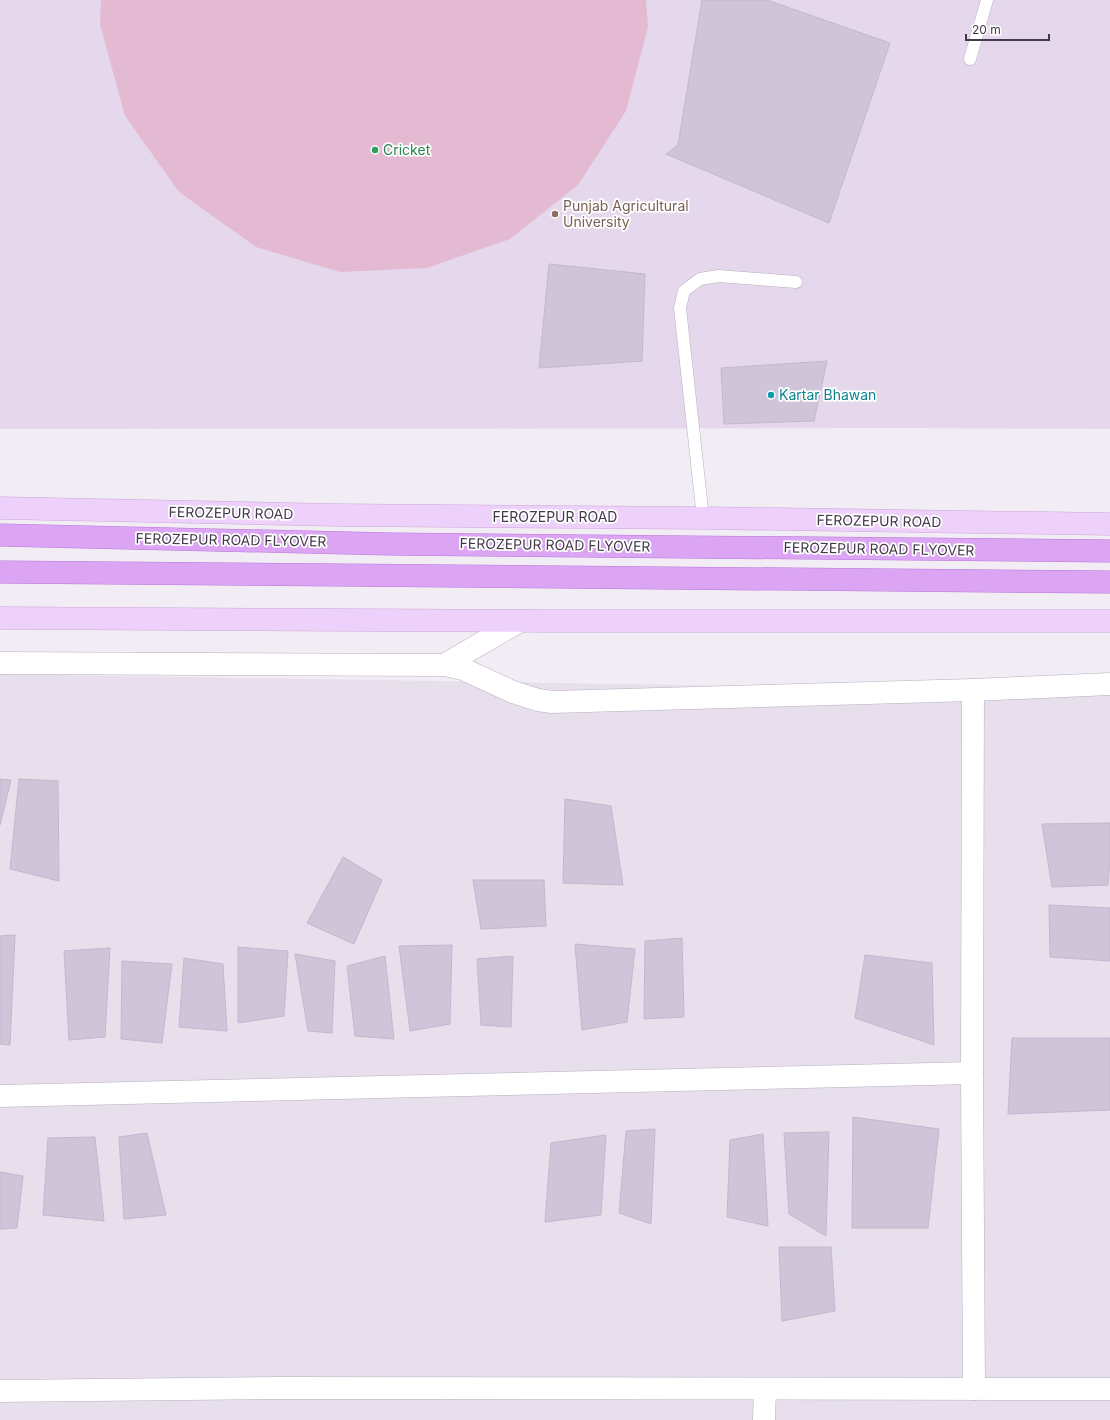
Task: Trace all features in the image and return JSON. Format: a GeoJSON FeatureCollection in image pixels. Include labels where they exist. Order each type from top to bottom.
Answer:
{"type":"FeatureCollection","features":[{"type":"Feature","properties":{"kind":"main road","name":"FEROZEPUR ROAD"},"geometry":{"type":"LineString","coordinates":[[0,508],[337,515],[703,518],[1110,524]]}},
{"type":"Feature","properties":{"kind":"main road","name":"FEROZEPUR ROAD FLYOVER"},"geometry":{"type":"LineString","coordinates":[[0,535],[390,544],[1110,551]]}},
{"type":"Feature","properties":{"kind":"main road"},"geometry":{"type":"LineString","coordinates":[[0,572],[1110,582]]}},
{"type":"Feature","properties":{"kind":"main road"},"geometry":{"type":"LineString","coordinates":[[0,618],[1110,622]]}},
{"type":"Feature","properties":{"kind":"street"},"geometry":{"type":"LineString","coordinates":[[444,665],[520,621]]}},
{"type":"Feature","properties":{"kind":"street"},"geometry":{"type":"LineString","coordinates":[[0,663],[444,665],[463,669],[513,692],[538,700],[552,702],[973,690],[1110,684]]}},
{"type":"Feature","properties":{"kind":"street"},"geometry":{"type":"LineString","coordinates":[[973,690],[972,1073],[974,1389]]}},
{"type":"Feature","properties":{"kind":"street"},"geometry":{"type":"LineString","coordinates":[[0,1096],[972,1073]]}},
{"type":"Feature","properties":{"kind":"street"},"geometry":{"type":"LineString","coordinates":[[0,1391],[277,1388],[765,1390],[1110,1389]]}},
{"type":"Feature","properties":{"kind":"street"},"geometry":{"type":"LineString","coordinates":[[764,1420],[765,1390]]}},
{"type":"Feature","properties":{"kind":"lane"},"geometry":{"type":"LineString","coordinates":[[970,59],[987,0]]}},
{"type":"Feature","properties":{"kind":"lane"},"geometry":{"type":"LineString","coordinates":[[703,518],[680,308],[684,290],[700,279],[718,276],[796,282]]}},
{"type":"Feature","properties":{"kind":"shaded area","name":"Punjab Agricultural University"},"geometry":{"type":"Polygon","coordinates":[[[0,0],[1110,0],[1110,429],[0,429],[0,0]]]}},
{"type":"Feature","properties":{"kind":"shaded area","name":"Cricket"},"geometry":{"type":"Polygon","coordinates":[[[101,0],[646,0],[648,27],[626,111],[578,185],[510,239],[427,268],[340,272],[256,247],[179,192],[125,116],[100,25],[101,0]]]}},
{"type":"Feature","properties":{"kind":"shaded area"},"geometry":{"type":"Polygon","coordinates":[[[0,674],[1110,692],[1110,1420],[0,1420],[0,674]]]}},
{"type":"Feature","properties":{"kind":"building"},"geometry":{"type":"Polygon","coordinates":[[[702,0],[767,0],[890,43],[829,223],[666,154],[678,145],[702,0]]]}},
{"type":"Feature","properties":{"kind":"building"},"geometry":{"type":"Polygon","coordinates":[[[549,264],[645,274],[642,361],[539,368],[549,264]]]}},
{"type":"Feature","properties":{"kind":"building","name":"Kartar Bhawan"},"geometry":{"type":"Polygon","coordinates":[[[827,361],[814,421],[724,424],[721,368],[827,361]]]}},
{"type":"Feature","properties":{"kind":"building"},"geometry":{"type":"Polygon","coordinates":[[[0,779],[11,780],[0,825],[0,779]]]}},
{"type":"Feature","properties":{"kind":"building"},"geometry":{"type":"Polygon","coordinates":[[[19,779],[58,781],[59,881],[10,869],[19,779]]]}},
{"type":"Feature","properties":{"kind":"building"},"geometry":{"type":"Polygon","coordinates":[[[565,799],[611,806],[623,885],[563,883],[565,799]]]}},
{"type":"Feature","properties":{"kind":"building"},"geometry":{"type":"Polygon","coordinates":[[[1110,823],[1108,885],[1052,887],[1042,824],[1110,823]]]}},
{"type":"Feature","properties":{"kind":"building"},"geometry":{"type":"Polygon","coordinates":[[[343,857],[382,880],[354,944],[307,923],[343,857]]]}},
{"type":"Feature","properties":{"kind":"building"},"geometry":{"type":"Polygon","coordinates":[[[473,880],[544,880],[546,926],[481,929],[473,880]]]}},
{"type":"Feature","properties":{"kind":"building"},"geometry":{"type":"Polygon","coordinates":[[[1049,905],[1110,908],[1110,961],[1050,957],[1049,905]]]}},
{"type":"Feature","properties":{"kind":"building"},"geometry":{"type":"Polygon","coordinates":[[[15,935],[10,1045],[0,1044],[0,936],[15,935]]]}},
{"type":"Feature","properties":{"kind":"building"},"geometry":{"type":"Polygon","coordinates":[[[682,938],[684,1017],[644,1019],[645,941],[682,938]]]}},
{"type":"Feature","properties":{"kind":"building"},"geometry":{"type":"Polygon","coordinates":[[[575,944],[635,949],[627,1022],[582,1030],[575,944]]]}},
{"type":"Feature","properties":{"kind":"building"},"geometry":{"type":"Polygon","coordinates":[[[452,945],[450,1024],[410,1031],[399,946],[452,945]]]}},
{"type":"Feature","properties":{"kind":"building"},"geometry":{"type":"Polygon","coordinates":[[[238,947],[288,951],[284,1016],[238,1023],[238,947]]]}},
{"type":"Feature","properties":{"kind":"building"},"geometry":{"type":"Polygon","coordinates":[[[110,948],[105,1037],[69,1040],[64,951],[110,948]]]}},
{"type":"Feature","properties":{"kind":"building"},"geometry":{"type":"Polygon","coordinates":[[[295,954],[335,961],[332,1033],[308,1031],[295,954]]]}},
{"type":"Feature","properties":{"kind":"building"},"geometry":{"type":"Polygon","coordinates":[[[865,955],[932,963],[934,1045],[855,1018],[865,955]]]}},
{"type":"Feature","properties":{"kind":"building"},"geometry":{"type":"Polygon","coordinates":[[[385,956],[394,1039],[355,1036],[347,966],[385,956]]]}},
{"type":"Feature","properties":{"kind":"building"},"geometry":{"type":"Polygon","coordinates":[[[513,956],[511,1027],[481,1025],[477,959],[513,956]]]}},
{"type":"Feature","properties":{"kind":"building"},"geometry":{"type":"Polygon","coordinates":[[[184,958],[223,964],[227,1031],[179,1027],[184,958]]]}},
{"type":"Feature","properties":{"kind":"building"},"geometry":{"type":"Polygon","coordinates":[[[122,961],[172,964],[162,1043],[121,1039],[122,961]]]}},
{"type":"Feature","properties":{"kind":"building"},"geometry":{"type":"Polygon","coordinates":[[[1012,1038],[1110,1038],[1110,1110],[1008,1114],[1012,1038]]]}},
{"type":"Feature","properties":{"kind":"building"},"geometry":{"type":"Polygon","coordinates":[[[853,1117],[939,1129],[928,1228],[852,1228],[853,1117]]]}},
{"type":"Feature","properties":{"kind":"building"},"geometry":{"type":"Polygon","coordinates":[[[655,1129],[651,1224],[619,1213],[626,1131],[655,1129]]]}},
{"type":"Feature","properties":{"kind":"building"},"geometry":{"type":"Polygon","coordinates":[[[829,1132],[826,1236],[789,1214],[784,1133],[829,1132]]]}},
{"type":"Feature","properties":{"kind":"building"},"geometry":{"type":"Polygon","coordinates":[[[147,1133],[166,1215],[124,1219],[119,1137],[147,1133]]]}},
{"type":"Feature","properties":{"kind":"building"},"geometry":{"type":"Polygon","coordinates":[[[763,1134],[768,1226],[727,1217],[730,1140],[763,1134]]]}},
{"type":"Feature","properties":{"kind":"building"},"geometry":{"type":"Polygon","coordinates":[[[606,1135],[601,1215],[545,1222],[551,1143],[606,1135]]]}},
{"type":"Feature","properties":{"kind":"building"},"geometry":{"type":"Polygon","coordinates":[[[95,1137],[104,1221],[43,1215],[48,1138],[95,1137]]]}},
{"type":"Feature","properties":{"kind":"building"},"geometry":{"type":"Polygon","coordinates":[[[0,1172],[23,1176],[17,1228],[0,1229],[0,1172]]]}},
{"type":"Feature","properties":{"kind":"building"},"geometry":{"type":"Polygon","coordinates":[[[779,1247],[831,1247],[835,1311],[782,1321],[779,1247]]]}},
{"type":"Feature","properties":{"kind":"place","name":"Cricket"},"geometry":{"type":"Point","coordinates":[375,150]}},
{"type":"Feature","properties":{"kind":"place","name":"Punjab Agricultural University"},"geometry":{"type":"Point","coordinates":[555,214]}},
{"type":"Feature","properties":{"kind":"place","name":"Kartar Bhawan"},"geometry":{"type":"Point","coordinates":[771,395]}}]}
